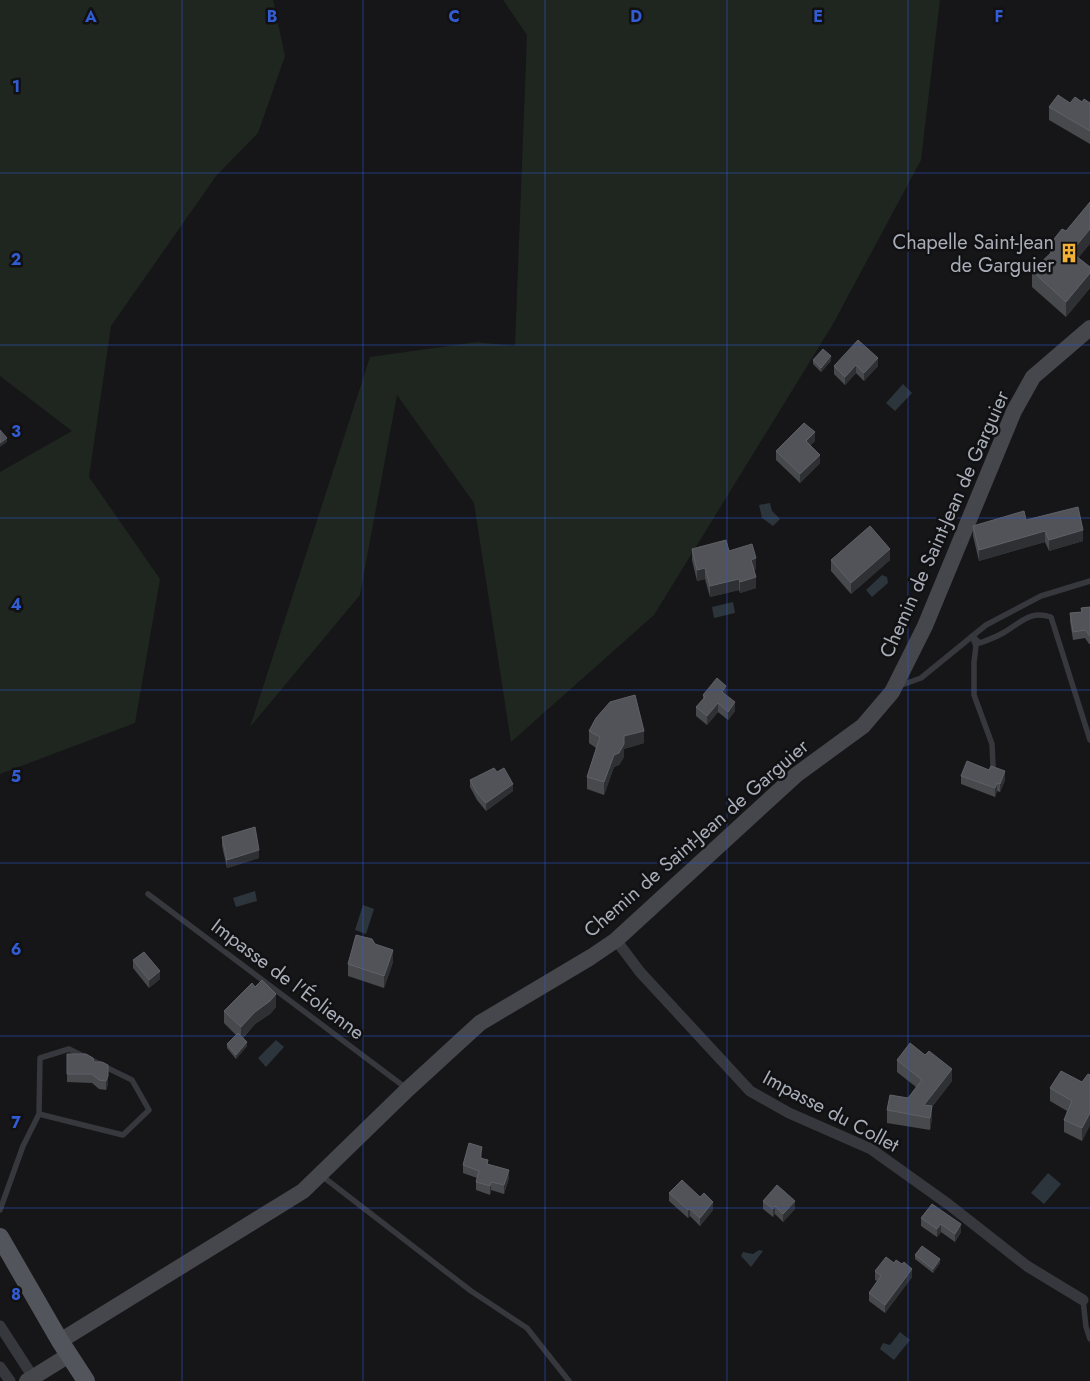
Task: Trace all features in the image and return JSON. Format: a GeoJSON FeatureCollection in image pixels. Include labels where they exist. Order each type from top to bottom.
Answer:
{"type":"FeatureCollection","features":[{"type":"Feature","properties":{"kind":"main road"},"geometry":{"type":"LineString","coordinates":[[0,1237],[86,1381]]}},
{"type":"Feature","properties":{"kind":"street","name":"Chemin de Saint-Jean de Garguier"},"geometry":{"type":"LineString","coordinates":[[30,1379],[65,1348],[303,1191],[408,1089],[480,1023],[616,940],[796,775],[863,726],[895,687],[925,626],[1014,411],[1033,377],[1090,328]]}},
{"type":"Feature","properties":{"kind":"street","name":"Impasse du Collet"},"geometry":{"type":"LineString","coordinates":[[616,940],[640,972],[750,1091],[789,1113],[871,1149],[948,1204],[1028,1266],[1083,1300]]}},
{"type":"Feature","properties":{"kind":"street"},"geometry":{"type":"LineString","coordinates":[[0,1326],[30,1379]]}},
{"type":"Feature","properties":{"kind":"street"},"geometry":{"type":"LineString","coordinates":[[0,1367],[10,1381]]}},
{"type":"Feature","properties":{"kind":"lane"},"geometry":{"type":"LineString","coordinates":[[895,687],[921,678],[986,625],[1042,596],[1090,581]]}},
{"type":"Feature","properties":{"kind":"lane"},"geometry":{"type":"LineString","coordinates":[[972,636],[980,643],[1002,633],[1027,617],[1040,614],[1051,617],[1090,740]]}},
{"type":"Feature","properties":{"kind":"lane"},"geometry":{"type":"LineString","coordinates":[[972,636],[976,646],[974,694],[992,744],[993,766]]}},
{"type":"Feature","properties":{"kind":"lane","name":"Impasse de l'Éolienne"},"geometry":{"type":"LineString","coordinates":[[148,894],[408,1089]]}},
{"type":"Feature","properties":{"kind":"lane"},"geometry":{"type":"LineString","coordinates":[[0,1210],[24,1146],[39,1114],[40,1058],[69,1049],[132,1080],[148,1110],[123,1135],[39,1114]]}},
{"type":"Feature","properties":{"kind":"lane"},"geometry":{"type":"LineString","coordinates":[[320,1174],[471,1291],[527,1328],[569,1381]]}},
{"type":"Feature","properties":{"kind":"lane"},"geometry":{"type":"LineString","coordinates":[[1083,1300],[1086,1327],[1090,1339]]}},
{"type":"Feature","properties":{"kind":"shaded area"},"geometry":{"type":"Polygon","coordinates":[[[0,0],[273,0],[285,56],[258,133],[216,176],[111,326],[89,477],[160,579],[135,723],[0,774],[0,472],[72,431],[0,376],[0,0]]]}},
{"type":"Feature","properties":{"kind":"shaded area"},"geometry":{"type":"Polygon","coordinates":[[[503,0],[940,0],[921,160],[833,324],[654,615],[511,742],[474,503],[397,395],[360,595],[250,727],[370,357],[477,342],[515,346],[527,35],[503,0]]]}},
{"type":"Feature","properties":{"kind":"shaded area"},"geometry":{"type":"Polygon","coordinates":[[[903,384],[912,393],[895,411],[886,403],[903,384]]]}},
{"type":"Feature","properties":{"kind":"shaded area"},"geometry":{"type":"Polygon","coordinates":[[[770,503],[772,511],[780,519],[773,526],[762,518],[759,505],[770,503]]]}},
{"type":"Feature","properties":{"kind":"shaded area"},"geometry":{"type":"Polygon","coordinates":[[[882,575],[887,577],[888,583],[872,597],[866,590],[882,575]]]}},
{"type":"Feature","properties":{"kind":"shaded area"},"geometry":{"type":"Polygon","coordinates":[[[733,602],[735,613],[714,618],[712,607],[733,602]]]}},
{"type":"Feature","properties":{"kind":"shaded area"},"geometry":{"type":"Polygon","coordinates":[[[255,891],[257,901],[236,907],[233,898],[255,891]]]}},
{"type":"Feature","properties":{"kind":"shaded area"},"geometry":{"type":"Polygon","coordinates":[[[363,905],[374,909],[366,934],[355,930],[363,905]]]}},
{"type":"Feature","properties":{"kind":"shaded area"},"geometry":{"type":"Polygon","coordinates":[[[276,1040],[284,1047],[266,1067],[258,1058],[276,1040]]]}},
{"type":"Feature","properties":{"kind":"shaded area"},"geometry":{"type":"Polygon","coordinates":[[[1048,1173],[1061,1184],[1044,1204],[1031,1193],[1048,1173]]]}},
{"type":"Feature","properties":{"kind":"shaded area"},"geometry":{"type":"Polygon","coordinates":[[[759,1250],[763,1251],[751,1267],[741,1256],[743,1252],[753,1254],[759,1250]]]}},
{"type":"Feature","properties":{"kind":"shaded area"},"geometry":{"type":"Polygon","coordinates":[[[900,1332],[910,1340],[894,1360],[880,1349],[883,1343],[890,1345],[900,1332]]]}},
{"type":"Feature","properties":{"kind":"building"},"geometry":{"type":"Polygon","coordinates":[[[1058,95],[1070,103],[1075,97],[1082,102],[1084,99],[1090,103],[1090,131],[1049,107],[1058,95]]]}},
{"type":"Feature","properties":{"kind":"building"},"geometry":{"type":"Polygon","coordinates":[[[1090,202],[1090,229],[1071,252],[1090,267],[1090,273],[1066,302],[1032,271],[1055,249],[1050,244],[1062,229],[1066,231],[1090,202]]]}},
{"type":"Feature","properties":{"kind":"building"},"geometry":{"type":"Polygon","coordinates":[[[858,340],[878,358],[864,373],[856,365],[845,377],[834,366],[858,340]]]}},
{"type":"Feature","properties":{"kind":"building"},"geometry":{"type":"Polygon","coordinates":[[[823,349],[831,356],[821,368],[813,360],[823,349]]]}},
{"type":"Feature","properties":{"kind":"building"},"geometry":{"type":"Polygon","coordinates":[[[804,423],[815,432],[806,441],[820,455],[800,474],[776,451],[804,423]]]}},
{"type":"Feature","properties":{"kind":"building"},"geometry":{"type":"Polygon","coordinates":[[[0,430],[7,438],[0,443],[0,430]]]}},
{"type":"Feature","properties":{"kind":"building"},"geometry":{"type":"Polygon","coordinates":[[[1078,507],[1083,530],[1049,540],[1045,531],[979,550],[973,526],[1024,511],[1026,520],[1078,507]]]}},
{"type":"Feature","properties":{"kind":"building"},"geometry":{"type":"Polygon","coordinates":[[[870,526],[890,549],[851,583],[831,560],[870,526]]]}},
{"type":"Feature","properties":{"kind":"building"},"geometry":{"type":"Polygon","coordinates":[[[726,540],[729,551],[752,544],[756,558],[751,560],[756,577],[740,582],[739,579],[710,586],[705,568],[697,570],[692,549],[726,540]]]}},
{"type":"Feature","properties":{"kind":"building"},"geometry":{"type":"Polygon","coordinates":[[[1090,607],[1090,636],[1085,630],[1073,632],[1070,613],[1082,612],[1081,608],[1090,607]]]}},
{"type":"Feature","properties":{"kind":"building"},"geometry":{"type":"Polygon","coordinates":[[[717,678],[726,686],[722,692],[735,702],[728,712],[718,703],[707,716],[696,707],[717,678]]]}},
{"type":"Feature","properties":{"kind":"building"},"geometry":{"type":"Polygon","coordinates":[[[635,695],[644,731],[624,736],[624,744],[619,753],[614,755],[604,782],[587,777],[600,737],[589,731],[596,718],[610,702],[635,695]]]}},
{"type":"Feature","properties":{"kind":"building"},"geometry":{"type":"Polygon","coordinates":[[[967,761],[989,770],[991,766],[1005,771],[1000,784],[997,783],[995,788],[961,776],[967,761]]]}},
{"type":"Feature","properties":{"kind":"building"},"geometry":{"type":"Polygon","coordinates":[[[494,768],[497,772],[504,768],[513,784],[486,803],[477,793],[470,780],[494,768]]]}},
{"type":"Feature","properties":{"kind":"building"},"geometry":{"type":"Polygon","coordinates":[[[255,827],[259,850],[227,860],[222,837],[255,827]]]}},
{"type":"Feature","properties":{"kind":"building"},"geometry":{"type":"Polygon","coordinates":[[[356,935],[372,939],[375,944],[393,950],[384,976],[348,964],[356,935]]]}},
{"type":"Feature","properties":{"kind":"building"},"geometry":{"type":"Polygon","coordinates":[[[144,952],[160,971],[149,980],[133,960],[144,952]]]}},
{"type":"Feature","properties":{"kind":"building"},"geometry":{"type":"Polygon","coordinates":[[[262,980],[276,994],[241,1027],[224,1011],[252,983],[255,987],[262,980]]]}},
{"type":"Feature","properties":{"kind":"building"},"geometry":{"type":"Polygon","coordinates":[[[238,1033],[247,1042],[236,1055],[227,1044],[238,1033]]]}},
{"type":"Feature","properties":{"kind":"building"},"geometry":{"type":"Polygon","coordinates":[[[910,1043],[925,1055],[929,1051],[952,1069],[924,1105],[932,1106],[930,1118],[887,1110],[890,1095],[908,1098],[922,1080],[897,1060],[910,1043]]]}},
{"type":"Feature","properties":{"kind":"building"},"geometry":{"type":"Polygon","coordinates":[[[67,1054],[86,1054],[93,1058],[94,1062],[102,1062],[108,1065],[106,1081],[99,1080],[92,1074],[67,1074],[67,1054]]]}},
{"type":"Feature","properties":{"kind":"building"},"geometry":{"type":"Polygon","coordinates":[[[1061,1071],[1082,1082],[1088,1074],[1090,1075],[1090,1113],[1082,1128],[1064,1120],[1072,1101],[1050,1088],[1061,1071]]]}},
{"type":"Feature","properties":{"kind":"building"},"geometry":{"type":"Polygon","coordinates":[[[469,1143],[482,1147],[480,1158],[488,1160],[487,1164],[509,1170],[504,1185],[491,1182],[490,1186],[476,1182],[479,1171],[463,1165],[469,1143]]]}},
{"type":"Feature","properties":{"kind":"building"},"geometry":{"type":"Polygon","coordinates":[[[682,1180],[700,1197],[704,1193],[713,1202],[700,1218],[669,1193],[682,1180]]]}},
{"type":"Feature","properties":{"kind":"building"},"geometry":{"type":"Polygon","coordinates":[[[777,1185],[795,1201],[783,1214],[775,1206],[773,1209],[763,1201],[777,1185]]]}},
{"type":"Feature","properties":{"kind":"building"},"geometry":{"type":"Polygon","coordinates":[[[932,1204],[961,1224],[955,1234],[941,1224],[937,1229],[921,1218],[932,1204]]]}},
{"type":"Feature","properties":{"kind":"building"},"geometry":{"type":"Polygon","coordinates":[[[922,1246],[940,1259],[933,1269],[915,1255],[922,1246]]]}},
{"type":"Feature","properties":{"kind":"building"},"geometry":{"type":"Polygon","coordinates":[[[886,1257],[894,1263],[896,1260],[902,1264],[904,1262],[912,1269],[885,1305],[869,1293],[881,1276],[875,1271],[886,1257]]]}},
{"type":"Feature","properties":{"kind":"place","name":"Chapelle Saint-Jean de Garguier"},"geometry":{"type":"Point","coordinates":[1069,253]}}]}
